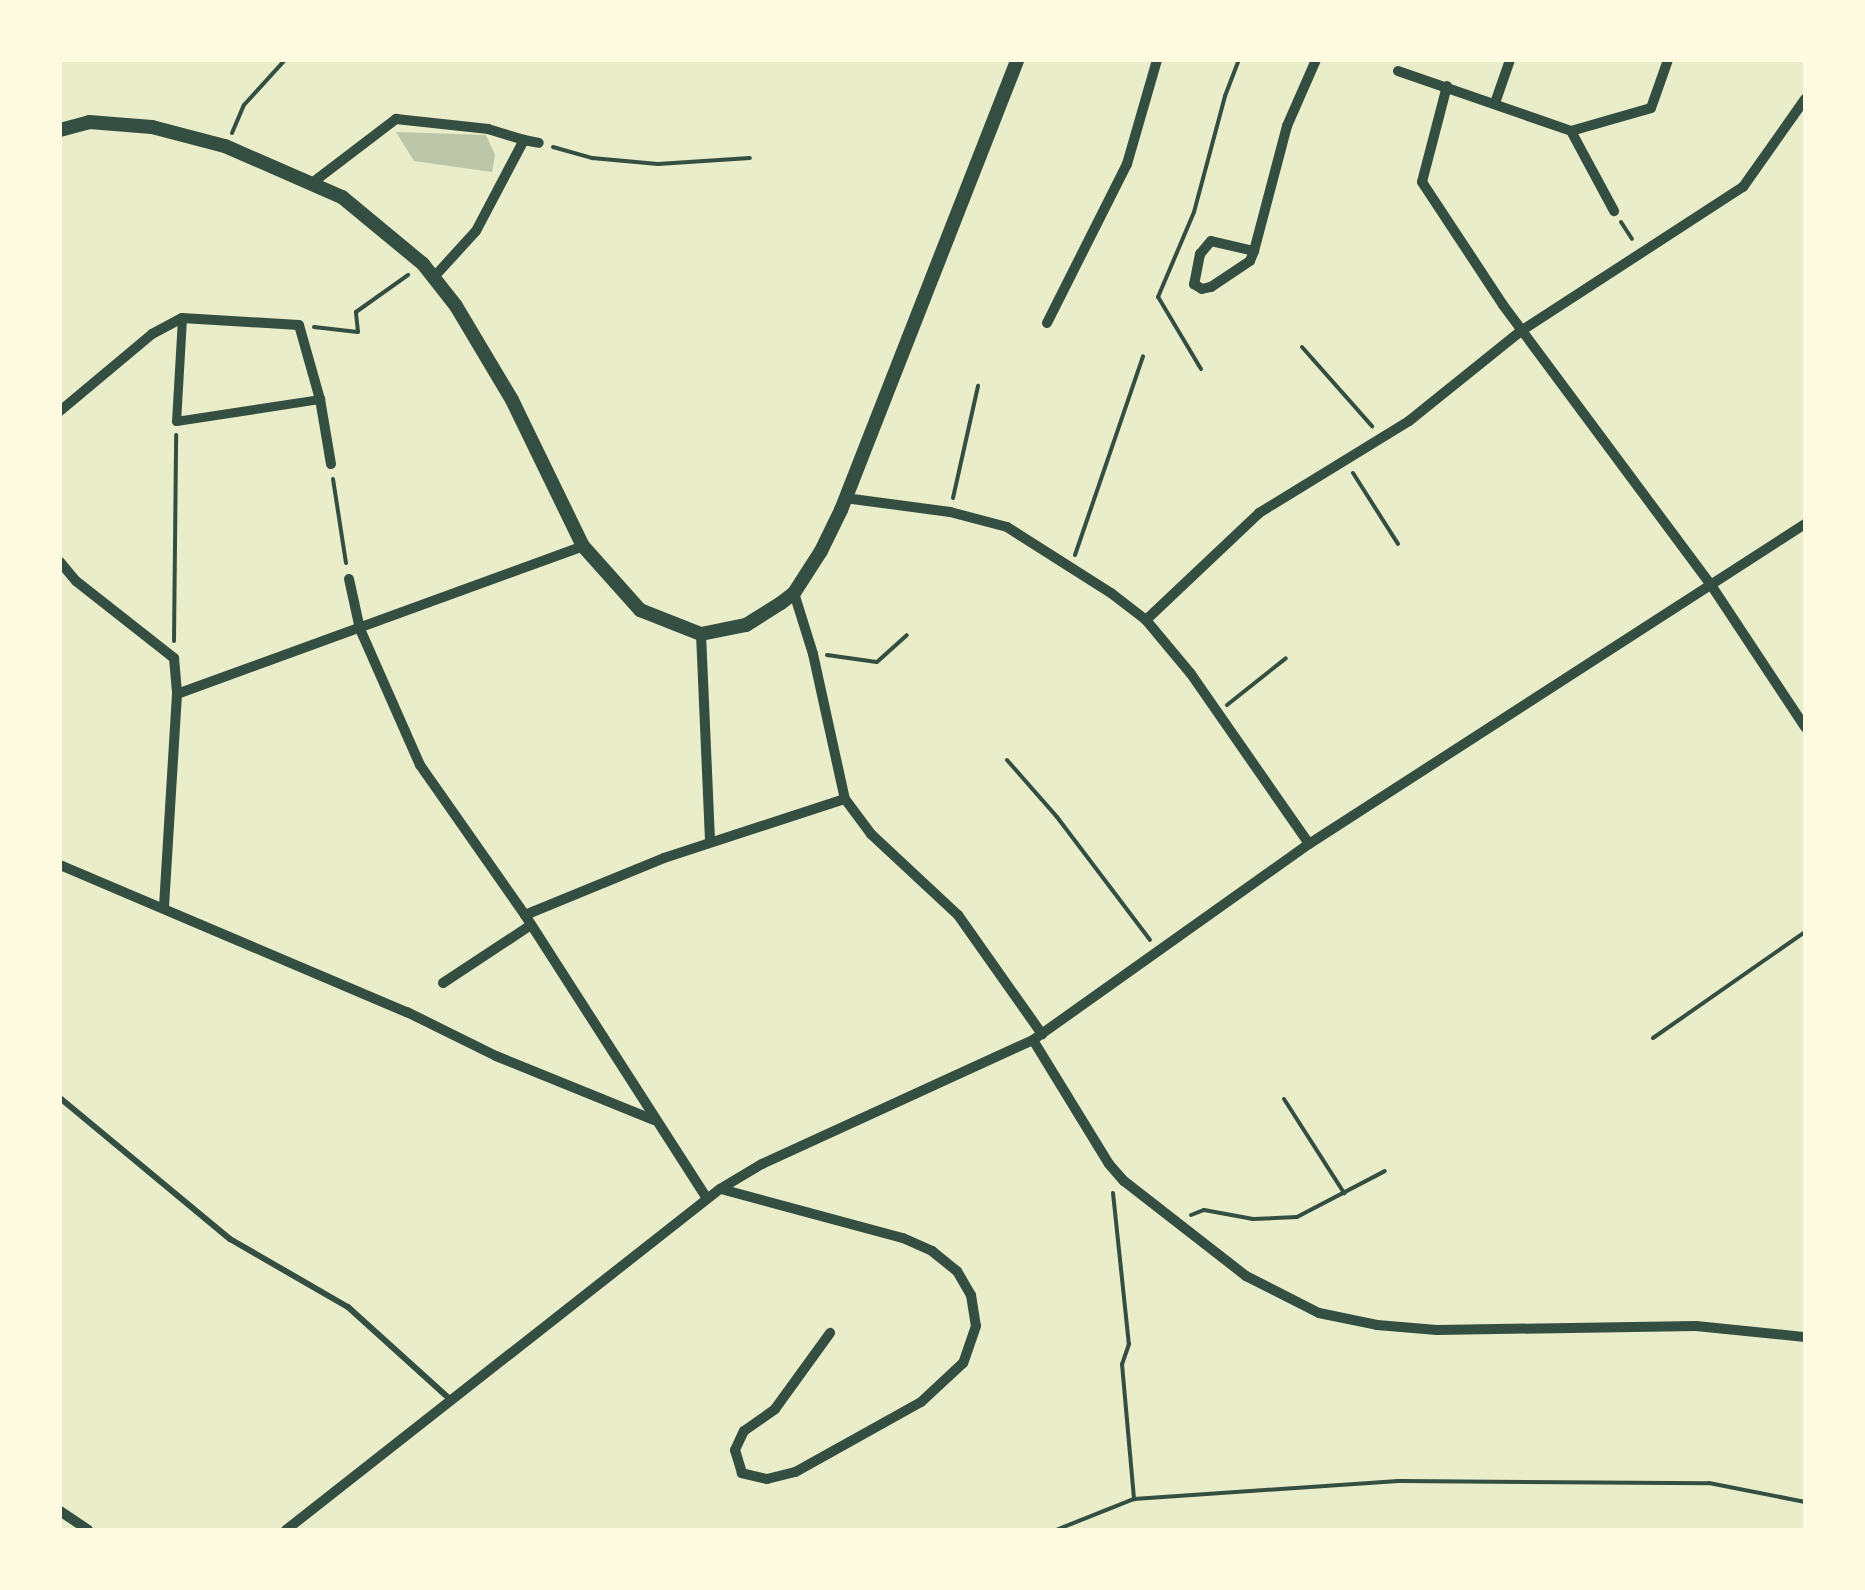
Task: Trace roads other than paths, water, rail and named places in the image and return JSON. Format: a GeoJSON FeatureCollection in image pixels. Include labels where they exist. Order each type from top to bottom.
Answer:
{"type":"FeatureCollection","features":[{"type":"Feature","properties":{"kind":"street"},"geometry":{"type":"LineString","coordinates":[[60,130],[89,122],[152,127],[225,146],[342,196],[424,264],[434,277],[512,400],[583,546],[640,610],[701,634],[746,625],[794,594],[821,551],[1016,60]]}},
{"type":"Feature","properties":{"kind":"street"},"geometry":{"type":"LineString","coordinates":[[1048,323],[1127,164],[1157,60]]}},
{"type":"Feature","properties":{"kind":"street"},"geometry":{"type":"LineString","coordinates":[[1254,251],[1211,240],[1200,254],[1194,284],[1202,289],[1211,287],[1250,261],[1254,251],[1286,126],[1316,60]]}},
{"type":"Feature","properties":{"kind":"street"},"geometry":{"type":"LineString","coordinates":[[1495,103],[1510,60]]}},
{"type":"Feature","properties":{"kind":"street"},"geometry":{"type":"LineString","coordinates":[[1398,71],[1570,130],[1651,108],[1668,60]]}},
{"type":"Feature","properties":{"kind":"street"},"geometry":{"type":"LineString","coordinates":[[1447,86],[1422,182],[1521,330],[1712,588],[1805,727]]}},
{"type":"Feature","properties":{"kind":"street"},"geometry":{"type":"LineString","coordinates":[[1146,620],[1259,514],[1382,438],[1521,330],[1743,187],[1805,98]]}},
{"type":"Feature","properties":{"kind":"street"},"geometry":{"type":"LineString","coordinates":[[312,183],[396,119],[488,129],[539,143]]}},
{"type":"Feature","properties":{"kind":"street"},"geometry":{"type":"LineString","coordinates":[[1570,130],[1614,211]]}},
{"type":"Feature","properties":{"kind":"street"},"geometry":{"type":"LineString","coordinates":[[434,277],[476,231],[524,140]]}},
{"type":"Feature","properties":{"kind":"street"},"geometry":{"type":"LineString","coordinates":[[182,318],[176,420],[320,399]]}},
{"type":"Feature","properties":{"kind":"street"},"geometry":{"type":"LineString","coordinates":[[60,411],[152,334],[182,318],[299,325],[320,399],[331,464]]}},
{"type":"Feature","properties":{"kind":"street"},"geometry":{"type":"LineString","coordinates":[[845,498],[950,512],[1007,527],[1146,620],[1219,711],[1309,844]]}},
{"type":"Feature","properties":{"kind":"street"},"geometry":{"type":"LineString","coordinates":[[286,1530],[720,1189],[762,1164],[1037,1037],[1309,844],[1712,588],[1805,524]]}},
{"type":"Feature","properties":{"kind":"street"},"geometry":{"type":"LineString","coordinates":[[177,694],[583,546]]}},
{"type":"Feature","properties":{"kind":"street"},"geometry":{"type":"LineString","coordinates":[[60,562],[76,581],[174,658],[177,694],[164,908]]}},
{"type":"Feature","properties":{"kind":"street"},"geometry":{"type":"LineString","coordinates":[[349,579],[360,629],[420,765],[528,920],[707,1198]]}},
{"type":"Feature","properties":{"kind":"street"},"geometry":{"type":"LineString","coordinates":[[794,594],[813,654],[845,799],[871,834],[958,915],[1037,1037],[1117,1174],[1162,1214],[1246,1276],[1319,1313],[1376,1325],[1436,1330],[1696,1326],[1805,1337]]}},
{"type":"Feature","properties":{"kind":"street"},"geometry":{"type":"LineString","coordinates":[[701,634],[710,841]]}},
{"type":"Feature","properties":{"kind":"street"},"geometry":{"type":"LineString","coordinates":[[443,983],[528,920],[710,841],[845,799]]}},
{"type":"Feature","properties":{"kind":"street"},"geometry":{"type":"LineString","coordinates":[[60,865],[496,1056],[655,1120]]}},
{"type":"Feature","properties":{"kind":"street"},"geometry":{"type":"LineString","coordinates":[[720,1189],[903,1238],[932,1251],[957,1271],[971,1295],[976,1326],[963,1363],[921,1402],[795,1472],[767,1479],[742,1473],[736,1450],[744,1431],[776,1409],[830,1332]]}},
{"type":"Feature","properties":{"kind":"street"},"geometry":{"type":"LineString","coordinates":[[60,1510],[88,1530]]}},
{"type":"Feature","properties":{"kind":"lane"},"geometry":{"type":"LineString","coordinates":[[60,1098],[230,1240],[348,1308],[452,1401]]}}]}
